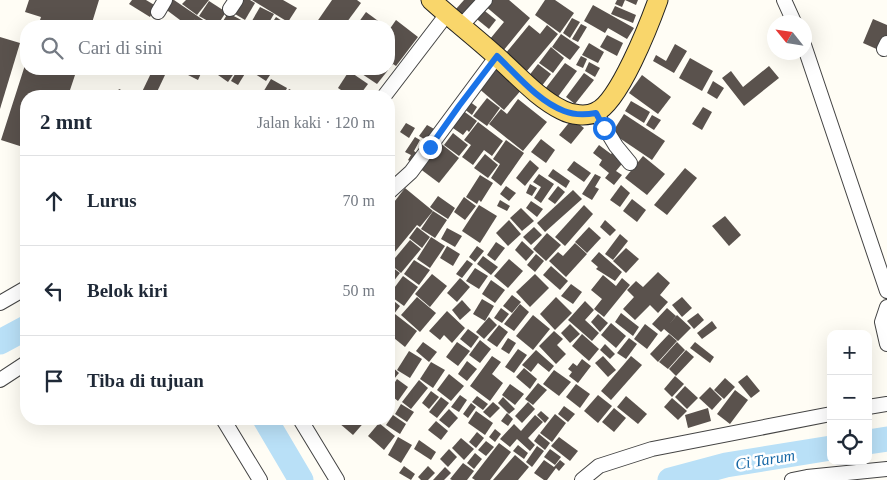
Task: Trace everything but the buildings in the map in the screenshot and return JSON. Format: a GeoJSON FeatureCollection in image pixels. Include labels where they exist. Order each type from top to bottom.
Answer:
{"type":"FeatureCollection","features":[{"type":"Feature","properties":{"kind":"main road"},"geometry":{"type":"LineString","coordinates":[[431,0],[497,56],[530,88],[565,112],[579,115],[596,113],[602,108],[622,81],[648,27],[658,0]]}},
{"type":"Feature","properties":{"kind":"street"},"geometry":{"type":"LineString","coordinates":[[158,12],[165,0]]}},
{"type":"Feature","properties":{"kind":"street"},"geometry":{"type":"LineString","coordinates":[[391,90],[455,19],[485,0]]}},
{"type":"Feature","properties":{"kind":"street"},"geometry":{"type":"LineString","coordinates":[[784,0],[791,15]]}},
{"type":"Feature","properties":{"kind":"street"},"geometry":{"type":"LineString","coordinates":[[395,187],[411,172],[497,56]]}},
{"type":"Feature","properties":{"kind":"street"},"geometry":{"type":"LineString","coordinates":[[809,60],[887,291]]}},
{"type":"Feature","properties":{"kind":"street"},"geometry":{"type":"LineString","coordinates":[[596,113],[616,146],[630,163]]}},
{"type":"Feature","properties":{"kind":"street"},"geometry":{"type":"LineString","coordinates":[[0,303],[20,291]]}},
{"type":"Feature","properties":{"kind":"street"},"geometry":{"type":"LineString","coordinates":[[887,307],[882,322],[887,344]]}},
{"type":"Feature","properties":{"kind":"street"},"geometry":{"type":"LineString","coordinates":[[0,380],[20,367]]}},
{"type":"Feature","properties":{"kind":"street"},"geometry":{"type":"LineString","coordinates":[[872,406],[887,404]]}},
{"type":"Feature","properties":{"kind":"street"},"geometry":{"type":"LineString","coordinates":[[582,480],[599,466],[652,449],[827,415]]}},
{"type":"Feature","properties":{"kind":"street"},"geometry":{"type":"LineString","coordinates":[[227,425],[260,480]]}},
{"type":"Feature","properties":{"kind":"street"},"geometry":{"type":"LineString","coordinates":[[304,425],[337,480]]}},
{"type":"Feature","properties":{"kind":"street"},"geometry":{"type":"LineString","coordinates":[[792,480],[807,476],[887,469]]}},
{"type":"Feature","properties":{"kind":"waterway","name":"Ci Tarum"},"geometry":{"type":"LineString","coordinates":[[0,342],[20,331]]}},
{"type":"Feature","properties":{"kind":"waterway","name":"Ci Tarum"},"geometry":{"type":"LineString","coordinates":[[269,425],[301,480]]}},
{"type":"Feature","properties":{"kind":"waterway","name":"Ci Tarum"},"geometry":{"type":"LineString","coordinates":[[872,441],[887,439]]}},
{"type":"Feature","properties":{"kind":"waterway","name":"Ci Tarum"},"geometry":{"type":"LineString","coordinates":[[670,480],[726,465],[827,449]]}},
{"type":"Feature","properties":{"kind":"route"},"geometry":{"type":"LineString","coordinates":[[430,147],[497,56],[530,88],[549,102],[565,112],[579,115],[596,113],[604,128]]}}]}
